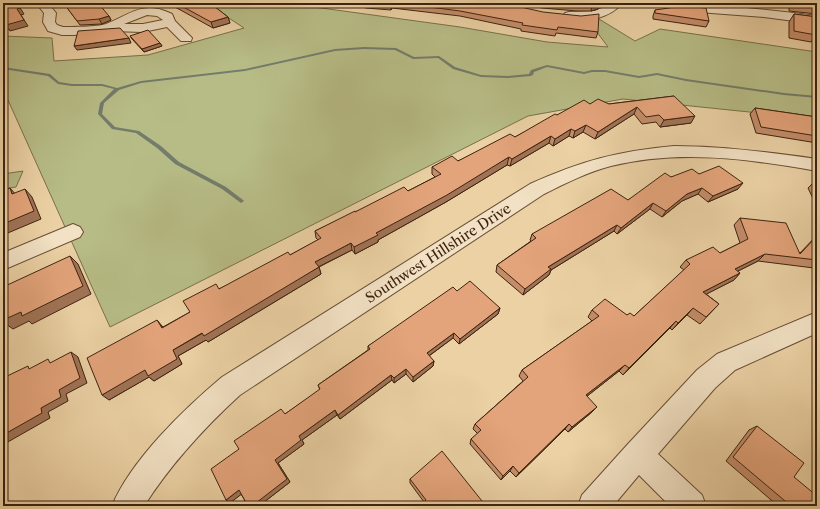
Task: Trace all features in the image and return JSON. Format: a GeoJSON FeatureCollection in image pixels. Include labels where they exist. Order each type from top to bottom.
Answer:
{"type":"FeatureCollection","features":[{"type":"Feature","properties":{"kind":"street"},"geometry":{"type":"LineString","coordinates":[[42,3],[50,13],[49,22],[52,28],[62,31],[74,32],[109,27],[135,28],[170,23],[186,38]]}},
{"type":"Feature","properties":{"kind":"street"},"geometry":{"type":"LineString","coordinates":[[557,15],[583,16],[606,12],[616,3]]}},
{"type":"Feature","properties":{"kind":"street"},"geometry":{"type":"LineString","coordinates":[[659,3],[684,7],[764,12],[817,20]]}},
{"type":"Feature","properties":{"kind":"street","name":"Southwest Hillshire Drive"},"geometry":{"type":"LineString","coordinates":[[127,506],[144,479],[179,436],[209,404],[231,386],[536,189],[560,177],[603,161],[657,152],[677,151],[743,153],[817,165]]}},
{"type":"Feature","properties":{"kind":"street"},"geometry":{"type":"LineString","coordinates":[[3,262],[73,232]]}},
{"type":"Feature","properties":{"kind":"street"},"geometry":{"type":"LineString","coordinates":[[593,506],[706,378],[726,362],[817,322]]}},
{"type":"Feature","properties":{"kind":"street"},"geometry":{"type":"LineString","coordinates":[[638,454],[691,506]]}},
{"type":"Feature","properties":{"kind":"green space"},"geometry":{"type":"Polygon","coordinates":[[[206,3],[285,3],[460,27],[547,42],[608,47],[588,20],[599,19],[635,41],[660,29],[817,52],[817,119],[623,99],[528,116],[110,327],[3,89],[3,36],[52,38],[54,61],[148,55],[244,28],[206,3]]]}},
{"type":"Feature","properties":{"kind":"green space"},"geometry":{"type":"Polygon","coordinates":[[[23,171],[16,187],[3,189],[3,174],[23,171]]]}},
{"type":"Feature","properties":{"kind":"building"},"geometry":{"type":"Polygon","coordinates":[[[3,3],[17,3],[20,8],[17,9],[24,20],[6,25],[5,23],[3,24],[3,3]]]}},
{"type":"Feature","properties":{"kind":"building"},"geometry":{"type":"Polygon","coordinates":[[[67,3],[98,3],[109,16],[99,19],[77,21],[65,5],[67,3]]]}},
{"type":"Feature","properties":{"kind":"building"},"geometry":{"type":"Polygon","coordinates":[[[176,3],[210,3],[228,17],[211,22],[176,3]]]}},
{"type":"Feature","properties":{"kind":"building"},"geometry":{"type":"Polygon","coordinates":[[[399,3],[503,3],[543,12],[581,16],[599,14],[598,32],[558,27],[557,30],[522,25],[523,23],[460,11],[399,3]]]}},
{"type":"Feature","properties":{"kind":"building"},"geometry":{"type":"Polygon","coordinates":[[[555,3],[599,3],[579,6],[555,3]]]}},
{"type":"Feature","properties":{"kind":"building"},"geometry":{"type":"Polygon","coordinates":[[[817,3],[817,7],[793,4],[817,3]]]}},
{"type":"Feature","properties":{"kind":"building"},"geometry":{"type":"Polygon","coordinates":[[[682,6],[706,8],[709,21],[655,13],[655,10],[682,6]]]}},
{"type":"Feature","properties":{"kind":"building"},"geometry":{"type":"Polygon","coordinates":[[[794,14],[817,17],[817,34],[794,31],[794,14]]]}},
{"type":"Feature","properties":{"kind":"building"},"geometry":{"type":"Polygon","coordinates":[[[120,28],[129,38],[74,46],[78,31],[120,28]]]}},
{"type":"Feature","properties":{"kind":"building"},"geometry":{"type":"Polygon","coordinates":[[[148,30],[160,43],[142,49],[130,36],[148,30]]]}},
{"type":"Feature","properties":{"kind":"building"},"geometry":{"type":"Polygon","coordinates":[[[674,96],[695,116],[664,120],[659,115],[646,117],[637,107],[598,132],[586,125],[575,131],[571,129],[555,139],[551,136],[512,159],[509,157],[447,195],[376,233],[378,235],[354,247],[351,243],[315,262],[319,267],[204,336],[202,333],[173,350],[177,359],[148,376],[145,370],[102,395],[87,358],[157,320],[162,328],[190,312],[183,301],[216,284],[219,289],[288,252],[290,255],[321,238],[315,231],[404,187],[408,191],[441,174],[432,167],[452,156],[458,161],[510,134],[515,137],[555,114],[557,115],[584,100],[590,104],[598,99],[609,104],[674,96]]]}},
{"type":"Feature","properties":{"kind":"building"},"geometry":{"type":"Polygon","coordinates":[[[755,108],[817,117],[817,136],[761,127],[755,108]]]}},
{"type":"Feature","properties":{"kind":"building"},"geometry":{"type":"Polygon","coordinates":[[[719,166],[743,183],[713,196],[702,188],[687,194],[666,211],[653,203],[621,228],[617,225],[548,267],[551,269],[525,289],[497,265],[536,238],[532,234],[611,189],[628,200],[665,173],[671,177],[692,169],[699,174],[719,166]]]}},
{"type":"Feature","properties":{"kind":"building"},"geometry":{"type":"Polygon","coordinates":[[[10,188],[12,194],[25,189],[34,211],[3,224],[3,191],[10,188]]]}},
{"type":"Feature","properties":{"kind":"building"},"geometry":{"type":"Polygon","coordinates":[[[740,218],[786,223],[800,254],[817,236],[817,260],[765,254],[735,269],[740,273],[703,292],[719,304],[706,317],[693,308],[678,323],[676,321],[629,368],[625,365],[586,395],[597,407],[572,427],[569,424],[519,473],[513,466],[503,476],[471,439],[481,430],[475,424],[528,377],[522,370],[599,316],[592,310],[605,299],[627,315],[630,313],[634,316],[690,264],[686,260],[713,247],[720,253],[748,239],[740,218]]]}},
{"type":"Feature","properties":{"kind":"building"},"geometry":{"type":"Polygon","coordinates":[[[70,256],[83,286],[22,316],[21,312],[3,320],[3,287],[70,256]]]}},
{"type":"Feature","properties":{"kind":"building"},"geometry":{"type":"Polygon","coordinates":[[[470,281],[500,308],[460,339],[454,333],[427,353],[434,361],[413,377],[406,369],[394,378],[391,375],[338,415],[335,410],[299,436],[301,440],[275,460],[287,479],[252,506],[248,506],[239,490],[226,500],[211,469],[239,449],[234,441],[281,409],[285,414],[320,389],[318,385],[370,349],[368,346],[453,287],[457,291],[470,281]]]}},
{"type":"Feature","properties":{"kind":"building"},"geometry":{"type":"Polygon","coordinates":[[[71,352],[80,378],[59,390],[61,397],[41,408],[42,413],[3,435],[3,378],[28,366],[29,369],[48,359],[50,363],[71,352]]]}},
{"type":"Feature","properties":{"kind":"building"},"geometry":{"type":"Polygon","coordinates":[[[757,426],[804,463],[794,477],[817,496],[817,506],[791,506],[733,457],[757,426]]]}},
{"type":"Feature","properties":{"kind":"building"},"geometry":{"type":"Polygon","coordinates":[[[442,451],[486,506],[420,506],[426,500],[410,479],[442,451]]]}},
{"type":"Feature","properties":{"kind":"waterway"},"geometry":{"type":"LineString","coordinates":[[117,89],[141,82],[245,70],[335,50],[364,48],[396,49],[413,58],[439,57],[454,68],[481,76],[508,77],[531,75],[532,71],[547,66],[584,73],[592,71],[605,71],[639,77],[657,74],[686,80],[784,94],[817,97]]}},
{"type":"Feature","properties":{"kind":"waterway"},"geometry":{"type":"LineString","coordinates":[[3,68],[49,75],[58,83],[72,85],[102,85],[117,89]]}},
{"type":"Feature","properties":{"kind":"waterway"},"geometry":{"type":"LineString","coordinates":[[117,89],[102,103],[100,114],[114,128],[137,132],[159,147],[177,163],[224,188],[241,201]]}}]}
